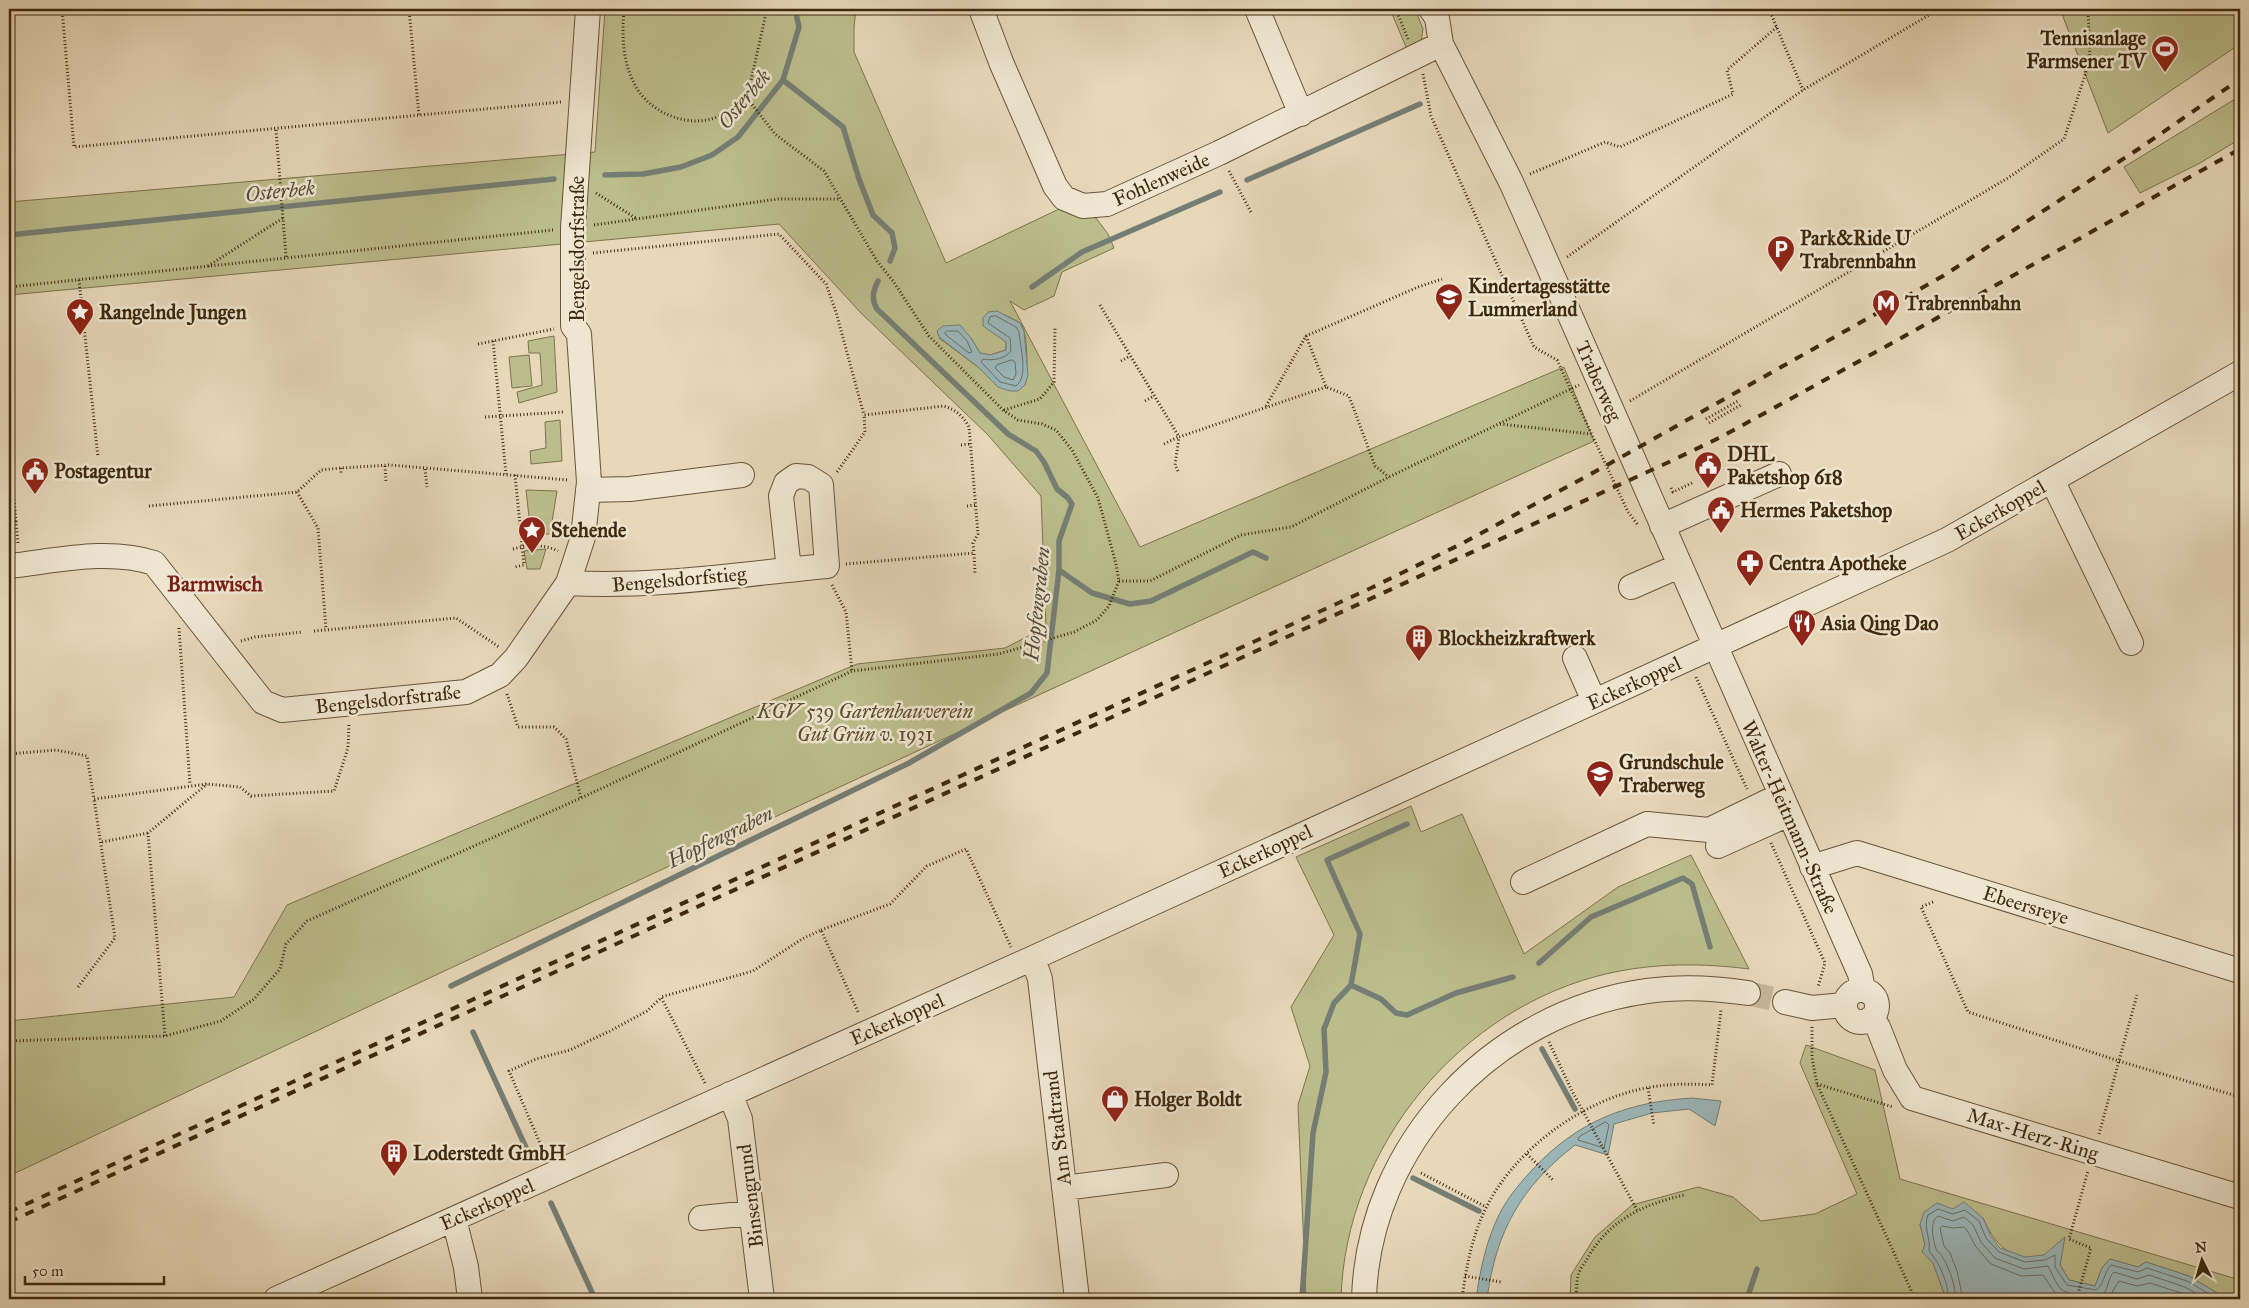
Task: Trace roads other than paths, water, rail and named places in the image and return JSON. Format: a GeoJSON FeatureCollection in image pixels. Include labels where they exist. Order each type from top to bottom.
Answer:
{"type":"FeatureCollection","features":[{"type":"Feature","properties":{"kind":"street","name":"Bengelsdorfstraße"},"geometry":{"type":"LineString","coordinates":[[9,566],[107,555],[134,556],[154,563],[263,702],[282,710],[466,692],[508,666],[568,583],[583,538],[588,486],[579,334],[572,326],[573,228],[588,9]]}},
{"type":"Feature","properties":{"kind":"street","name":"Fohlenweide"},"geometry":{"type":"LineString","coordinates":[[981,9],[1005,71],[1056,186],[1064,198],[1083,206],[1106,204],[1219,153],[1416,58],[1441,44]]}},
{"type":"Feature","properties":{"kind":"street"},"geometry":{"type":"LineString","coordinates":[[1257,9],[1301,114]]}},
{"type":"Feature","properties":{"kind":"street","name":"Traberweg"},"geometry":{"type":"LineString","coordinates":[[1440,12],[1441,44],[1511,182],[1550,269],[1612,412],[1652,527],[1679,566],[1715,646]]}},
{"type":"Feature","properties":{"kind":"street","name":"Eckerkoppel"},"geometry":{"type":"LineString","coordinates":[[276,1299],[1026,961],[1947,540],[2240,373]]}},
{"type":"Feature","properties":{"kind":"street"},"geometry":{"type":"LineString","coordinates":[[1652,527],[1779,474]]}},
{"type":"Feature","properties":{"kind":"street"},"geometry":{"type":"LineString","coordinates":[[588,486],[630,489],[742,475]]}},
{"type":"Feature","properties":{"kind":"street","name":"Bengelsdorfstieg"},"geometry":{"type":"LineString","coordinates":[[568,583],[612,586],[789,570],[827,566],[821,485],[808,477],[796,476],[786,483],[781,496],[789,570]]}},
{"type":"Feature","properties":{"kind":"street"},"geometry":{"type":"LineString","coordinates":[[2052,480],[2131,643]]}},
{"type":"Feature","properties":{"kind":"street"},"geometry":{"type":"LineString","coordinates":[[1631,587],[1679,566]]}},
{"type":"Feature","properties":{"kind":"street","name":"Walter-Heitmann-Straße"},"geometry":{"type":"LineString","coordinates":[[1715,646],[1860,974],[1862,990]]}},
{"type":"Feature","properties":{"kind":"street"},"geometry":{"type":"LineString","coordinates":[[1575,658],[1594,701]]}},
{"type":"Feature","properties":{"kind":"street"},"geometry":{"type":"LineString","coordinates":[[1718,846],[1785,805]]}},
{"type":"Feature","properties":{"kind":"street"},"geometry":{"type":"LineString","coordinates":[[1523,882],[1647,824],[1709,830],[1785,805]]}},
{"type":"Feature","properties":{"kind":"street","name":"Ebeersreye"},"geometry":{"type":"LineString","coordinates":[[1812,866],[1857,853],[2240,971]]}},
{"type":"Feature","properties":{"kind":"street","name":"Am Stadtrand"},"geometry":{"type":"LineString","coordinates":[[1026,961],[1040,979],[1077,1299]]}},
{"type":"Feature","properties":{"kind":"street"},"geometry":{"type":"LineString","coordinates":[[1364,1299],[1369,1254],[1378,1219],[1401,1162],[1423,1126],[1444,1099],[1493,1054],[1540,1024],[1582,1006],[1647,991],[1681,988],[1748,993]]}},
{"type":"Feature","properties":{"kind":"street"},"geometry":{"type":"LineString","coordinates":[[1862,990],[1870,992],[1876,1000],[1876,1008],[1871,1018],[1864,1022],[1854,1020],[1847,1015],[1844,1005],[1851,993],[1862,990]]}},
{"type":"Feature","properties":{"kind":"street"},"geometry":{"type":"LineString","coordinates":[[1785,1002],[1812,1008],[1844,1005]]}},
{"type":"Feature","properties":{"kind":"street","name":"Max-Herz-Ring"},"geometry":{"type":"LineString","coordinates":[[1871,1018],[1878,1027],[1895,1070],[1912,1098],[2240,1196]]}},
{"type":"Feature","properties":{"kind":"street","name":"Binsengrund"},"geometry":{"type":"LineString","coordinates":[[722,1098],[740,1119],[762,1299]]}},
{"type":"Feature","properties":{"kind":"street"},"geometry":{"type":"LineString","coordinates":[[1064,1188],[1166,1175]]}},
{"type":"Feature","properties":{"kind":"street"},"geometry":{"type":"LineString","coordinates":[[701,1218],[751,1214]]}},
{"type":"Feature","properties":{"kind":"street"},"geometry":{"type":"LineString","coordinates":[[454,1219],[466,1267],[470,1299]]}},
{"type":"Feature","properties":{"kind":"water"},"geometry":{"type":"Polygon","coordinates":[[[997,311],[1020,323],[1024,331],[1028,375],[1025,385],[1018,391],[1010,391],[998,387],[978,367],[939,337],[937,331],[943,326],[960,325],[980,353],[990,355],[1006,350],[1006,342],[983,326],[983,318],[988,312],[997,311]]]}},
{"type":"Feature","properties":{"kind":"water"},"geometry":{"type":"Polygon","coordinates":[[[1692,1098],[1721,1101],[1715,1126],[1689,1109],[1652,1113],[1614,1124],[1608,1155],[1575,1145],[1556,1161],[1526,1194],[1514,1212],[1497,1252],[1487,1299],[1476,1299],[1484,1256],[1490,1235],[1499,1215],[1519,1185],[1550,1152],[1586,1126],[1605,1117],[1646,1104],[1692,1098]]]}},
{"type":"Feature","properties":{"kind":"water"},"geometry":{"type":"Polygon","coordinates":[[[1964,1202],[1983,1218],[1991,1236],[2000,1248],[2025,1257],[2044,1255],[2065,1237],[2060,1265],[2069,1280],[2095,1286],[2102,1268],[2110,1259],[2138,1267],[2146,1262],[2189,1276],[2227,1299],[1946,1299],[1933,1263],[1922,1252],[1925,1245],[1920,1224],[1924,1212],[1937,1203],[1953,1209],[1964,1202]]]}},
{"type":"Feature","properties":{"kind":"waterway","name":"Osterbek"},"geometry":{"type":"LineString","coordinates":[[605,175],[643,174],[681,167],[712,155],[738,137],[783,80],[799,27],[795,9]]}},
{"type":"Feature","properties":{"kind":"waterway","name":"Hopfengraben"},"geometry":{"type":"LineString","coordinates":[[783,80],[843,127],[859,179],[873,215],[892,233],[895,248],[890,261]]}},
{"type":"Feature","properties":{"kind":"waterway"},"geometry":{"type":"LineString","coordinates":[[1247,180],[1420,104]]}},
{"type":"Feature","properties":{"kind":"waterway","name":"Osterbek"},"geometry":{"type":"LineString","coordinates":[[9,235],[554,179]]}},
{"type":"Feature","properties":{"kind":"waterway"},"geometry":{"type":"LineString","coordinates":[[1032,287],[1082,252],[1220,192]]}},
{"type":"Feature","properties":{"kind":"waterway","name":"Hopfengraben"},"geometry":{"type":"LineString","coordinates":[[451,986],[909,763],[1031,693],[1047,673],[1059,570],[1059,541],[1072,504],[1057,489],[1044,462],[1036,451],[1008,434],[877,309],[873,295],[878,281]]}},
{"type":"Feature","properties":{"kind":"waterway"},"geometry":{"type":"LineString","coordinates":[[1059,570],[1092,593],[1130,604],[1151,601],[1253,552],[1266,558]]}},
{"type":"Feature","properties":{"kind":"waterway"},"geometry":{"type":"LineString","coordinates":[[1302,1299],[1313,1133],[1326,1072],[1324,1029],[1334,1003],[1351,985],[1360,934],[1327,860],[1407,824]]}},
{"type":"Feature","properties":{"kind":"waterway"},"geometry":{"type":"LineString","coordinates":[[1539,963],[1591,917],[1683,878],[1692,884],[1710,947]]}},
{"type":"Feature","properties":{"kind":"waterway"},"geometry":{"type":"LineString","coordinates":[[1351,985],[1381,999],[1396,1013],[1407,1015],[1456,993],[1513,977]]}},
{"type":"Feature","properties":{"kind":"waterway","name":"Hopfengraben"},"geometry":{"type":"LineString","coordinates":[[473,1032],[528,1152]]}},
{"type":"Feature","properties":{"kind":"waterway"},"geometry":{"type":"LineString","coordinates":[[1542,1049],[1575,1109]]}},
{"type":"Feature","properties":{"kind":"waterway"},"geometry":{"type":"LineString","coordinates":[[1413,1178],[1479,1211]]}},
{"type":"Feature","properties":{"kind":"waterway","name":"Hopfengraben"},"geometry":{"type":"LineString","coordinates":[[551,1203],[595,1299]]}},
{"type":"Feature","properties":{"kind":"waterway"},"geometry":{"type":"LineString","coordinates":[[1747,1299],[1757,1269]]}},
{"type":"Feature","properties":{"kind":"tunnel"},"geometry":{"type":"LineString","coordinates":[[1748,993],[1785,1002]]}},
{"type":"Feature","properties":{"kind":"railway"},"geometry":{"type":"LineString","coordinates":[[9,1212],[1371,588],[1461,544],[1600,469],[1943,276],[2140,148],[2240,79]]}},
{"type":"Feature","properties":{"kind":"railway"},"geometry":{"type":"LineString","coordinates":[[9,1222],[1721,437],[2240,149]]}},
{"type":"Feature","properties":{"kind":"place","name":"Tennisanlage Farmsener TV"},"geometry":{"type":"Point","coordinates":[2165,73]}},
{"type":"Feature","properties":{"kind":"place","name":"Park&Ride U Trabrennbahn"},"geometry":{"type":"Point","coordinates":[1781,273]}},
{"type":"Feature","properties":{"kind":"place","name":"Kindertagesstätte Lummerland"},"geometry":{"type":"Point","coordinates":[1449,321]}},
{"type":"Feature","properties":{"kind":"place","name":"Trabrennbahn"},"geometry":{"type":"Point","coordinates":[1886,327]}},
{"type":"Feature","properties":{"kind":"place","name":"Rangelnde Jungen"},"geometry":{"type":"Point","coordinates":[80,336]}},
{"type":"Feature","properties":{"kind":"place","name":"DHL Paketshop 618"},"geometry":{"type":"Point","coordinates":[1708,489]}},
{"type":"Feature","properties":{"kind":"place","name":"Postagentur"},"geometry":{"type":"Point","coordinates":[35,495]}},
{"type":"Feature","properties":{"kind":"place","name":"Hermes Paketshop"},"geometry":{"type":"Point","coordinates":[1721,534]}},
{"type":"Feature","properties":{"kind":"place","name":"Stehende"},"geometry":{"type":"Point","coordinates":[532,554]}},
{"type":"Feature","properties":{"kind":"place","name":"Centra Apotheke"},"geometry":{"type":"Point","coordinates":[1750,587]}},
{"type":"Feature","properties":{"kind":"place","name":"Asia Qing Dao"},"geometry":{"type":"Point","coordinates":[1802,647]}},
{"type":"Feature","properties":{"kind":"place","name":"Blockheizkraftwerk"},"geometry":{"type":"Point","coordinates":[1419,662]}},
{"type":"Feature","properties":{"kind":"place","name":"Grundschule Traberweg"},"geometry":{"type":"Point","coordinates":[1600,798]}},
{"type":"Feature","properties":{"kind":"place","name":"Holger Boldt"},"geometry":{"type":"Point","coordinates":[1115,1123]}},
{"type":"Feature","properties":{"kind":"place","name":"Loderstedt GmbH"},"geometry":{"type":"Point","coordinates":[394,1177]}},
{"type":"Feature","properties":{"kind":"district","name":"Barmwisch"},"geometry":{"type":"Point","coordinates":[215,584]}},
{"type":"Feature","properties":{"kind":"park label","name":"KGV 539 Gartenbauverein Gut Grün v. 1931"},"geometry":{"type":"Point","coordinates":[865,722]}}]}
